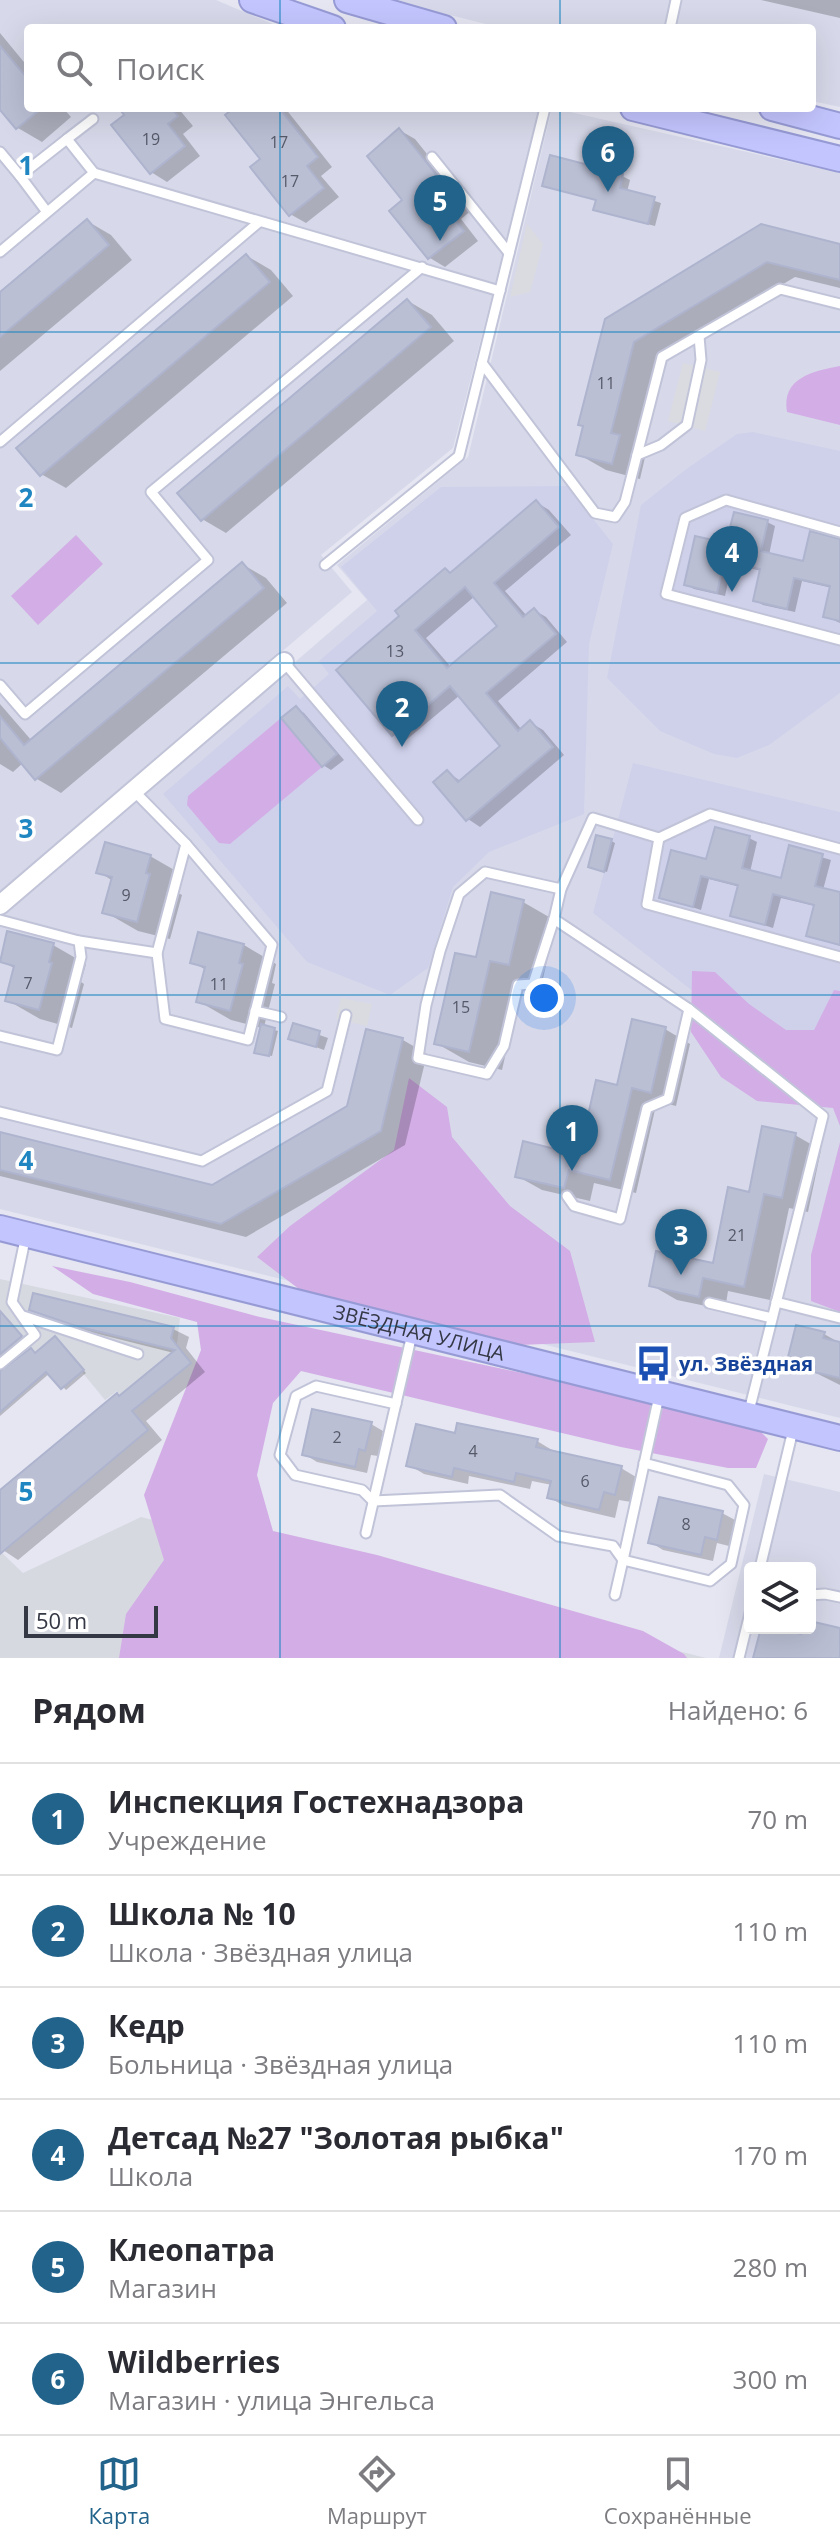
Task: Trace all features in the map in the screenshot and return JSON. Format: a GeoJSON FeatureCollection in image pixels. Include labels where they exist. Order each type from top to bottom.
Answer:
{"type":"FeatureCollection","features":[{"type":"Feature","properties":{"kind":"street"},"geometry":{"type":"LineString","coordinates":[[252,0],[321,24]]}},
{"type":"Feature","properties":{"kind":"street"},"geometry":{"type":"LineString","coordinates":[[347,0],[430,24]]}},
{"type":"Feature","properties":{"kind":"street"},"geometry":{"type":"LineString","coordinates":[[649,112],[840,159]]}},
{"type":"Feature","properties":{"kind":"street"},"geometry":{"type":"LineString","coordinates":[[787,112],[840,126]]}},
{"type":"Feature","properties":{"kind":"street"},"geometry":{"type":"LineString","coordinates":[[0,905],[284,662]]}},
{"type":"Feature","properties":{"kind":"street","name":"ЗВЁЗДНАЯ УЛИЦА"},"geometry":{"type":"LineString","coordinates":[[0,1228],[840,1438]]}},
{"type":"Feature","properties":{"kind":"lane"},"geometry":{"type":"LineString","coordinates":[[671,24],[676,0]]}},
{"type":"Feature","properties":{"kind":"lane"},"geometry":{"type":"LineString","coordinates":[[325,565],[459,456],[544,112]]}},
{"type":"Feature","properties":{"kind":"lane"},"geometry":{"type":"LineString","coordinates":[[20,176],[93,119]]}},
{"type":"Feature","properties":{"kind":"lane"},"geometry":{"type":"LineString","coordinates":[[67,139],[94,173],[500,291]]}},
{"type":"Feature","properties":{"kind":"lane"},"geometry":{"type":"LineString","coordinates":[[0,152],[47,212]]}},
{"type":"Feature","properties":{"kind":"lane"},"geometry":{"type":"LineString","coordinates":[[432,157],[509,253]]}},
{"type":"Feature","properties":{"kind":"lane"},"geometry":{"type":"LineString","coordinates":[[0,252],[94,173]]}},
{"type":"Feature","properties":{"kind":"lane"},"geometry":{"type":"LineString","coordinates":[[0,442],[259,222]]}},
{"type":"Feature","properties":{"kind":"lane"},"geometry":{"type":"LineString","coordinates":[[0,685],[25,714],[208,560],[151,492],[422,267]]}},
{"type":"Feature","properties":{"kind":"lane"},"geometry":{"type":"LineString","coordinates":[[482,363],[595,513],[615,517],[625,502],[662,357],[780,289],[840,304]]}},
{"type":"Feature","properties":{"kind":"lane"},"geometry":{"type":"LineString","coordinates":[[637,455],[661,445],[687,425],[701,360],[699,336]]}},
{"type":"Feature","properties":{"kind":"lane"},"geometry":{"type":"LineString","coordinates":[[840,532],[726,500],[685,518],[666,594],[840,640]]}},
{"type":"Feature","properties":{"kind":"lane"},"geometry":{"type":"LineString","coordinates":[[284,662],[418,820]]}},
{"type":"Feature","properties":{"kind":"lane"},"geometry":{"type":"LineString","coordinates":[[134,790],[186,844],[272,945],[248,1040],[165,1019],[157,953],[186,844]]}},
{"type":"Feature","properties":{"kind":"lane"},"geometry":{"type":"LineString","coordinates":[[561,889],[485,872],[459,894],[426,1005],[418,1058],[487,1074],[504,1046],[518,985],[533,984],[561,889],[593,818],[659,838],[710,814],[840,849]]}},
{"type":"Feature","properties":{"kind":"lane"},"geometry":{"type":"LineString","coordinates":[[659,838],[647,904],[840,957]]}},
{"type":"Feature","properties":{"kind":"lane"},"geometry":{"type":"LineString","coordinates":[[554,919],[689,1009],[823,1116],[748,1415]]}},
{"type":"Feature","properties":{"kind":"lane"},"geometry":{"type":"LineString","coordinates":[[0,920],[79,941],[157,953]]}},
{"type":"Feature","properties":{"kind":"lane"},"geometry":{"type":"LineString","coordinates":[[0,1036],[57,1050],[81,957],[79,941]]}},
{"type":"Feature","properties":{"kind":"lane"},"geometry":{"type":"LineString","coordinates":[[567,1196],[574,1206],[620,1219],[647,1108],[668,1099],[689,1009]]}},
{"type":"Feature","properties":{"kind":"lane"},"geometry":{"type":"LineString","coordinates":[[255,1011],[281,1017]]}},
{"type":"Feature","properties":{"kind":"lane"},"geometry":{"type":"LineString","coordinates":[[0,1112],[202,1161],[327,1091],[346,1015]]}},
{"type":"Feature","properties":{"kind":"lane"},"geometry":{"type":"LineString","coordinates":[[0,1364],[35,1335],[12,1302],[26,1235]]}},
{"type":"Feature","properties":{"kind":"lane"},"geometry":{"type":"LineString","coordinates":[[776,1302],[840,1318]]}},
{"type":"Feature","properties":{"kind":"lane"},"geometry":{"type":"LineString","coordinates":[[709,1303],[772,1318]]}},
{"type":"Feature","properties":{"kind":"lane"},"geometry":{"type":"LineString","coordinates":[[23,1316],[138,1354]]}},
{"type":"Feature","properties":{"kind":"lane"},"geometry":{"type":"LineString","coordinates":[[366,1533],[412,1331]]}},
{"type":"Feature","properties":{"kind":"lane"},"geometry":{"type":"LineString","coordinates":[[396,1404],[316,1386],[296,1396],[280,1455],[295,1475],[362,1490],[373,1501],[500,1495],[558,1536],[613,1546],[623,1560],[710,1581],[731,1564],[744,1505],[728,1485],[644,1463]]}},
{"type":"Feature","properties":{"kind":"lane"},"geometry":{"type":"LineString","coordinates":[[615,1595],[660,1393]]}},
{"type":"Feature","properties":{"kind":"lane"},"geometry":{"type":"LineString","coordinates":[[761,1562],[793,1426]]}},
{"type":"Feature","properties":{"kind":"lane"},"geometry":{"type":"LineString","coordinates":[[816,1595],[840,1597]]}},
{"type":"Feature","properties":{"kind":"lane"},"geometry":{"type":"LineString","coordinates":[[739,1658],[745,1634]]}},
{"type":"Feature","properties":{"kind":"shaded area"},"geometry":{"type":"Polygon","coordinates":[[[0,0],[216,0],[273,24],[24,24],[24,112],[539,112],[453,448],[321,555],[352,592],[0,891],[0,0]]]}},
{"type":"Feature","properties":{"kind":"shaded area"},"geometry":{"type":"Polygon","coordinates":[[[389,0],[840,0],[840,107],[816,102],[816,24],[486,24],[389,0]]]}},
{"type":"Feature","properties":{"kind":"shaded area"},"geometry":{"type":"Polygon","coordinates":[[[551,112],[570,112],[840,173],[840,1418],[0,1209],[0,917],[367,600],[337,565],[468,457],[551,112]]]}},
{"type":"Feature","properties":{"kind":"shaded area"},"geometry":{"type":"Polygon","coordinates":[[[527,224],[543,244],[530,292],[510,297],[527,224]]]}},
{"type":"Feature","properties":{"kind":"shaded area"},"geometry":{"type":"Polygon","coordinates":[[[683,363],[720,372],[705,431],[668,421],[683,363]]]}},
{"type":"Feature","properties":{"kind":"shaded area"},"geometry":{"type":"Polygon","coordinates":[[[840,366],[840,425],[787,412],[786,400],[794,384],[810,374],[840,366]]]}},
{"type":"Feature","properties":{"kind":"shaded area"},"geometry":{"type":"Polygon","coordinates":[[[753,432],[840,451],[840,693],[769,745],[737,758],[714,754],[660,731],[607,678],[641,505],[737,434],[753,432]]]}},
{"type":"Feature","properties":{"kind":"shaded area"},"geometry":{"type":"Polygon","coordinates":[[[567,486],[613,544],[589,644],[584,814],[489,852],[453,887],[428,968],[390,995],[307,962],[163,794],[288,686],[300,699],[329,674],[319,661],[377,611],[341,567],[441,487],[567,486]]]}},
{"type":"Feature","properties":{"kind":"shaded area"},"geometry":{"type":"Polygon","coordinates":[[[76,535],[103,564],[38,625],[11,596],[76,535]]]}},
{"type":"Feature","properties":{"kind":"shaded area"},"geometry":{"type":"Polygon","coordinates":[[[281,718],[322,767],[230,844],[219,843],[187,805],[188,796],[281,718]]]}},
{"type":"Feature","properties":{"kind":"shaded area"},"geometry":{"type":"Polygon","coordinates":[[[633,763],[840,812],[840,1094],[819,1090],[593,913],[633,763]]]}},
{"type":"Feature","properties":{"kind":"shaded area"},"geometry":{"type":"Polygon","coordinates":[[[692,971],[715,972],[749,1004],[786,1030],[814,1030],[834,990],[840,991],[840,1126],[833,1108],[757,1101],[721,1077],[691,1032],[692,971]]]}},
{"type":"Feature","properties":{"kind":"shaded area"},"geometry":{"type":"Polygon","coordinates":[[[341,998],[372,1004],[367,1026],[336,1019],[341,998]]]}},
{"type":"Feature","properties":{"kind":"shaded area"},"geometry":{"type":"Polygon","coordinates":[[[409,1078],[447,1107],[452,1137],[510,1206],[570,1251],[595,1342],[519,1345],[312,1299],[257,1257],[290,1226],[394,1150],[409,1078]]]}},
{"type":"Feature","properties":{"kind":"shaded area"},"geometry":{"type":"Polygon","coordinates":[[[840,1142],[840,1312],[811,1301],[811,1255],[840,1142]]]}},
{"type":"Feature","properties":{"kind":"shaded area"},"geometry":{"type":"Polygon","coordinates":[[[52,1266],[130,1282],[260,1317],[751,1422],[768,1439],[756,1468],[728,1468],[621,1447],[301,1371],[273,1403],[257,1475],[273,1531],[377,1555],[643,1631],[687,1658],[119,1658],[126,1614],[164,1560],[144,1495],[201,1350],[197,1322],[93,1294],[52,1266]]]}},
{"type":"Feature","properties":{"kind":"shaded area"},"geometry":{"type":"Polygon","coordinates":[[[0,1279],[180,1318],[177,1344],[191,1363],[133,1410],[117,1391],[105,1400],[82,1372],[61,1389],[46,1373],[0,1412],[0,1279]]]}},
{"type":"Feature","properties":{"kind":"shaded area"},"geometry":{"type":"Polygon","coordinates":[[[764,1474],[840,1492],[840,1658],[719,1658],[764,1474]]]}},
{"type":"Feature","properties":{"kind":"shaded area"},"geometry":{"type":"Polygon","coordinates":[[[141,1517],[706,1658],[0,1658],[0,1551],[23,1573],[141,1517]]]}},
{"type":"Feature","properties":{"kind":"building"},"geometry":{"type":"Polygon","coordinates":[[[0,46],[24,74],[24,112],[37,112],[16,129],[0,110],[0,46]]]}},
{"type":"Feature","properties":{"kind":"building"},"geometry":{"type":"Polygon","coordinates":[[[122,112],[174,112],[178,116],[168,124],[185,146],[150,174],[111,125],[124,115],[122,112]]]}},
{"type":"Feature","properties":{"kind":"building"},"geometry":{"type":"Polygon","coordinates":[[[229,112],[282,112],[318,157],[307,166],[324,188],[289,216],[250,167],[260,159],[225,115],[229,112]]]}},
{"type":"Feature","properties":{"kind":"building"},"geometry":{"type":"Polygon","coordinates":[[[399,128],[457,201],[446,209],[464,231],[428,259],[389,211],[402,200],[367,156],[399,128]]]}},
{"type":"Feature","properties":{"kind":"building"},"geometry":{"type":"Polygon","coordinates":[[[550,155],[623,174],[620,188],[655,197],[648,224],[593,210],[596,200],[542,186],[550,155]]]}},
{"type":"Feature","properties":{"kind":"building"},"geometry":{"type":"Polygon","coordinates":[[[87,219],[109,245],[0,337],[0,292],[87,219]]]}},
{"type":"Feature","properties":{"kind":"building"},"geometry":{"type":"Polygon","coordinates":[[[761,224],[840,244],[840,280],[767,262],[634,342],[611,433],[620,435],[612,464],[576,455],[583,426],[578,425],[605,319],[761,224]]]}},
{"type":"Feature","properties":{"kind":"building"},"geometry":{"type":"Polygon","coordinates":[[[246,254],[270,282],[40,476],[16,448],[246,254]]]}},
{"type":"Feature","properties":{"kind":"building"},"geometry":{"type":"Polygon","coordinates":[[[407,299],[431,327],[201,521],[177,493],[407,299]]]}},
{"type":"Feature","properties":{"kind":"building"},"geometry":{"type":"Polygon","coordinates":[[[536,500],[559,527],[494,583],[523,617],[534,608],[556,634],[486,693],[518,731],[530,720],[553,747],[466,821],[433,782],[447,770],[458,782],[500,746],[450,686],[392,736],[336,670],[399,616],[395,611],[445,568],[450,573],[536,500]],[[465,587],[415,630],[447,668],[497,626],[465,587]]]}},
{"type":"Feature","properties":{"kind":"building"},"geometry":{"type":"Polygon","coordinates":[[[734,512],[768,520],[761,551],[803,561],[810,531],[840,539],[840,621],[823,617],[830,586],[794,578],[787,609],[753,601],[760,569],[724,561],[717,593],[684,585],[695,536],[726,543],[734,512]]]}},
{"type":"Feature","properties":{"kind":"building"},"geometry":{"type":"Polygon","coordinates":[[[242,562],[264,588],[35,780],[0,738],[0,716],[24,745],[242,562]]]}},
{"type":"Feature","properties":{"kind":"building"},"geometry":{"type":"Polygon","coordinates":[[[296,706],[337,754],[322,767],[281,718],[296,706]]]}},
{"type":"Feature","properties":{"kind":"building"},"geometry":{"type":"Polygon","coordinates":[[[715,827],[750,836],[742,868],[781,878],[789,845],[823,854],[815,886],[840,892],[840,945],[806,936],[814,905],[773,894],[765,925],[730,916],[738,885],[701,876],[693,907],[659,898],[671,850],[706,859],[715,827]]]}},
{"type":"Feature","properties":{"kind":"building"},"geometry":{"type":"Polygon","coordinates":[[[596,835],[612,839],[604,872],[588,867],[596,835]]]}},
{"type":"Feature","properties":{"kind":"building"},"geometry":{"type":"Polygon","coordinates":[[[105,842],[151,855],[146,873],[150,874],[137,922],[102,913],[112,877],[96,873],[105,842]]]}},
{"type":"Feature","properties":{"kind":"building"},"geometry":{"type":"Polygon","coordinates":[[[491,892],[524,900],[509,965],[490,961],[469,1052],[434,1044],[455,953],[476,957],[491,892]]]}},
{"type":"Feature","properties":{"kind":"building"},"geometry":{"type":"Polygon","coordinates":[[[7,931],[54,943],[49,962],[52,963],[39,1010],[5,1001],[14,966],[0,962],[7,931]]]}},
{"type":"Feature","properties":{"kind":"building"},"geometry":{"type":"Polygon","coordinates":[[[198,932],[244,944],[239,963],[243,964],[230,1011],[196,1002],[205,967],[190,963],[198,932]]]}},
{"type":"Feature","properties":{"kind":"building"},"geometry":{"type":"Polygon","coordinates":[[[632,1019],[666,1027],[651,1093],[632,1088],[610,1180],[569,1170],[564,1188],[515,1177],[523,1141],[579,1155],[596,1080],[617,1085],[632,1019]]]}},
{"type":"Feature","properties":{"kind":"building"},"geometry":{"type":"Polygon","coordinates":[[[293,1023],[320,1031],[316,1047],[288,1039],[293,1023]]]}},
{"type":"Feature","properties":{"kind":"building"},"geometry":{"type":"Polygon","coordinates":[[[261,1024],[275,1028],[269,1056],[254,1053],[261,1024]]]}},
{"type":"Feature","properties":{"kind":"building"},"geometry":{"type":"Polygon","coordinates":[[[366,1029],[403,1038],[381,1131],[221,1224],[0,1170],[0,1132],[212,1185],[347,1106],[366,1029]]]}},
{"type":"Feature","properties":{"kind":"building"},"geometry":{"type":"Polygon","coordinates":[[[762,1126],[796,1133],[782,1198],[764,1194],[744,1287],[703,1278],[699,1297],[649,1286],[656,1251],[713,1263],[728,1187],[749,1192],[762,1126]]]}},
{"type":"Feature","properties":{"kind":"building"},"geometry":{"type":"Polygon","coordinates":[[[33,1293],[174,1327],[171,1338],[191,1363],[132,1411],[148,1430],[0,1554],[0,1490],[117,1393],[119,1396],[175,1350],[76,1326],[29,1310],[33,1293]]]}},
{"type":"Feature","properties":{"kind":"building"},"geometry":{"type":"Polygon","coordinates":[[[0,1311],[22,1336],[0,1354],[0,1311]]]}},
{"type":"Feature","properties":{"kind":"building"},"geometry":{"type":"Polygon","coordinates":[[[796,1325],[825,1332],[823,1338],[840,1342],[840,1378],[814,1372],[815,1367],[787,1361],[796,1325]]]}},
{"type":"Feature","properties":{"kind":"building"},"geometry":{"type":"Polygon","coordinates":[[[55,1336],[84,1370],[61,1389],[46,1372],[0,1412],[0,1371],[31,1348],[35,1353],[55,1336]]]}},
{"type":"Feature","properties":{"kind":"building"},"geometry":{"type":"Polygon","coordinates":[[[312,1409],[372,1422],[365,1451],[359,1449],[355,1467],[302,1455],[312,1409]]]}},
{"type":"Feature","properties":{"kind":"building"},"geometry":{"type":"Polygon","coordinates":[[[457,1423],[538,1439],[536,1447],[622,1466],[615,1495],[604,1492],[599,1510],[547,1498],[551,1481],[516,1473],[514,1482],[454,1468],[452,1477],[406,1466],[416,1424],[455,1433],[457,1423]]]}},
{"type":"Feature","properties":{"kind":"building"},"geometry":{"type":"Polygon","coordinates":[[[659,1497],[723,1511],[717,1540],[705,1537],[701,1555],[648,1543],[659,1497]]]}},
{"type":"Feature","properties":{"kind":"building"},"geometry":{"type":"Polygon","coordinates":[[[816,1622],[840,1628],[840,1658],[753,1658],[759,1634],[816,1634],[816,1622]]]}},
{"type":"Feature","properties":{"kind":"place","name":"Wildberries"},"geometry":{"type":"Point","coordinates":[608,192]}},
{"type":"Feature","properties":{"kind":"place","name":"Клеопатра"},"geometry":{"type":"Point","coordinates":[440,241]}},
{"type":"Feature","properties":{"kind":"place","name":"Детсад №27 \"Золотая рыбка\""},"geometry":{"type":"Point","coordinates":[732,592]}},
{"type":"Feature","properties":{"kind":"place","name":"Школа № 10"},"geometry":{"type":"Point","coordinates":[402,747]}},
{"type":"Feature","properties":{"kind":"place","name":"Инспекция Гостехнадзора"},"geometry":{"type":"Point","coordinates":[572,1171]}},
{"type":"Feature","properties":{"kind":"place","name":"Кедр"},"geometry":{"type":"Point","coordinates":[681,1275]}},
{"type":"Feature","properties":{"kind":"place","name":"ул. Звёздная"},"geometry":{"type":"Point","coordinates":[653,1364]}}]}
